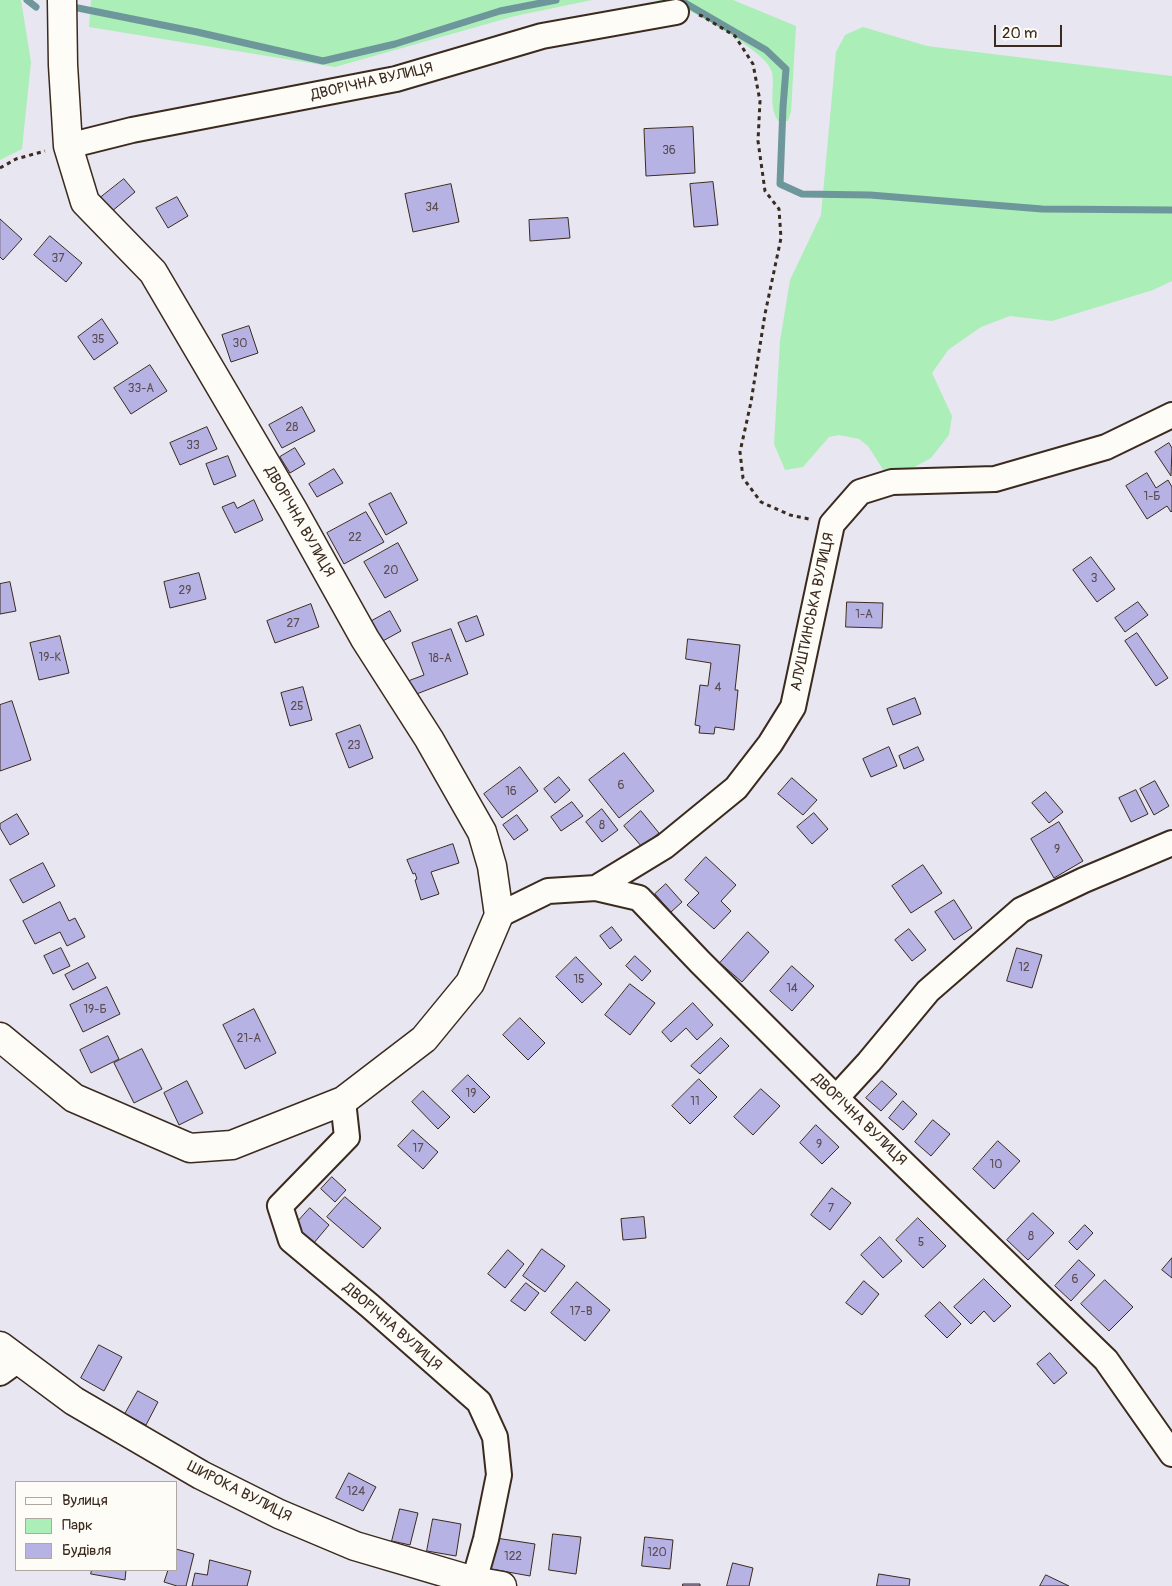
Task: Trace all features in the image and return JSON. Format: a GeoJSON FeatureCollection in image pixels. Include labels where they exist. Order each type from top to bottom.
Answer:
{"type":"FeatureCollection","features":[{"type":"Feature","properties":{"kind":"street","name":"ДВОРІЧНА ВУЛИЦЯ"},"geometry":{"type":"LineString","coordinates":[[62,0],[63,65],[68,146],[86,202],[153,272],[293,510],[365,639],[429,739],[482,832],[492,866],[499,915],[548,891],[596,888],[639,898],[836,1098],[1106,1360],[1172,1454]]}},
{"type":"Feature","properties":{"kind":"street","name":"ДВОРІЧНА ВУЛИЦЯ"},"geometry":{"type":"LineString","coordinates":[[68,146],[132,130],[396,79],[542,36],[676,12]]}},
{"type":"Feature","properties":{"kind":"street","name":"АЛУШТИНСЬКА ВУЛИЦЯ"},"geometry":{"type":"LineString","coordinates":[[596,888],[665,846],[736,788],[770,744],[792,707],[832,524],[860,492],[892,482],[995,478],[1106,447],[1172,415]]}},
{"type":"Feature","properties":{"kind":"street"},"geometry":{"type":"LineString","coordinates":[[836,1098],[869,1062],[928,991],[1021,910],[1084,880],[1172,843]]}},
{"type":"Feature","properties":{"kind":"street"},"geometry":{"type":"LineString","coordinates":[[0,1037],[74,1098],[190,1148],[232,1145],[344,1101],[424,1039],[470,983],[499,915]]}},
{"type":"Feature","properties":{"kind":"street","name":"ДВОРІЧНА ВУЛИЦЯ"},"geometry":{"type":"LineString","coordinates":[[344,1101],[347,1137],[280,1206],[291,1240],[370,1306],[479,1402],[495,1437],[498,1475],[486,1539],[474,1581]]}},
{"type":"Feature","properties":{"kind":"street","name":"ШИРОКА ВУЛИЦЯ"},"geometry":{"type":"LineString","coordinates":[[6,1360],[201,1475],[279,1514],[355,1546],[474,1581],[502,1586]]}},
{"type":"Feature","properties":{"kind":"path"},"geometry":{"type":"LineString","coordinates":[[676,12],[702,16],[735,36],[753,64],[760,101],[758,141],[765,191],[779,209],[781,238],[740,452],[743,478],[761,502],[790,515],[832,524]]}},
{"type":"Feature","properties":{"kind":"path"},"geometry":{"type":"LineString","coordinates":[[0,168],[16,159],[68,146]]}},
{"type":"Feature","properties":{"kind":"green space"},"geometry":{"type":"Polygon","coordinates":[[[0,0],[21,0],[31,62],[22,149],[0,160],[0,0]]]}},
{"type":"Feature","properties":{"kind":"green space"},"geometry":{"type":"Polygon","coordinates":[[[91,0],[592,0],[515,16],[335,67],[89,27],[91,0]]]}},
{"type":"Feature","properties":{"kind":"green space"},"geometry":{"type":"Polygon","coordinates":[[[656,0],[733,0],[796,26],[791,112],[788,121],[778,121],[775,115],[772,103],[772,72],[760,56],[737,39],[692,12],[656,0]]]}},
{"type":"Feature","properties":{"kind":"green space"},"geometry":{"type":"Polygon","coordinates":[[[863,27],[927,46],[1172,76],[1172,281],[1153,290],[1052,321],[1010,316],[981,327],[948,350],[932,373],[952,416],[949,435],[931,458],[905,472],[884,471],[868,446],[859,439],[839,435],[829,437],[803,467],[785,470],[774,444],[780,341],[790,280],[821,215],[836,52],[845,35],[863,27]]]}},
{"type":"Feature","properties":{"kind":"building"},"geometry":{"type":"Polygon","coordinates":[[[693,127],[695,173],[646,176],[644,129],[693,127]]]}},
{"type":"Feature","properties":{"kind":"building"},"geometry":{"type":"Polygon","coordinates":[[[124,179],[135,192],[111,212],[100,198],[124,179]]]}},
{"type":"Feature","properties":{"kind":"building"},"geometry":{"type":"Polygon","coordinates":[[[713,182],[718,225],[694,227],[690,184],[713,182]]]}},
{"type":"Feature","properties":{"kind":"building"},"geometry":{"type":"Polygon","coordinates":[[[451,184],[459,222],[413,232],[405,194],[451,184]]]}},
{"type":"Feature","properties":{"kind":"building"},"geometry":{"type":"Polygon","coordinates":[[[177,197],[188,216],[168,228],[156,208],[177,197]]]}},
{"type":"Feature","properties":{"kind":"building"},"geometry":{"type":"Polygon","coordinates":[[[568,218],[570,238],[530,241],[529,220],[568,218]]]}},
{"type":"Feature","properties":{"kind":"building"},"geometry":{"type":"Polygon","coordinates":[[[0,219],[22,239],[3,260],[0,257],[0,219]]]}},
{"type":"Feature","properties":{"kind":"building"},"geometry":{"type":"Polygon","coordinates":[[[50,236],[82,263],[66,282],[34,255],[50,236]]]}},
{"type":"Feature","properties":{"kind":"building"},"geometry":{"type":"Polygon","coordinates":[[[102,319],[118,343],[94,360],[78,337],[102,319]]]}},
{"type":"Feature","properties":{"kind":"building"},"geometry":{"type":"Polygon","coordinates":[[[249,326],[258,353],[231,362],[222,335],[249,326]]]}},
{"type":"Feature","properties":{"kind":"building"},"geometry":{"type":"Polygon","coordinates":[[[150,365],[167,391],[131,414],[114,388],[150,365]]]}},
{"type":"Feature","properties":{"kind":"building"},"geometry":{"type":"Polygon","coordinates":[[[302,407],[315,431],[282,448],[269,425],[302,407]]]}},
{"type":"Feature","properties":{"kind":"building"},"geometry":{"type":"Polygon","coordinates":[[[207,427],[217,449],[180,465],[170,443],[207,427]]]}},
{"type":"Feature","properties":{"kind":"building"},"geometry":{"type":"Polygon","coordinates":[[[1169,443],[1172,448],[1171,476],[1155,452],[1169,443]]]}},
{"type":"Feature","properties":{"kind":"building"},"geometry":{"type":"Polygon","coordinates":[[[295,448],[305,464],[290,473],[280,457],[295,448]]]}},
{"type":"Feature","properties":{"kind":"building"},"geometry":{"type":"Polygon","coordinates":[[[228,456],[236,476],[214,485],[206,464],[228,456]]]}},
{"type":"Feature","properties":{"kind":"building"},"geometry":{"type":"Polygon","coordinates":[[[334,469],[343,483],[317,497],[309,484],[334,469]]]}},
{"type":"Feature","properties":{"kind":"building"},"geometry":{"type":"Polygon","coordinates":[[[1147,473],[1156,488],[1168,480],[1172,487],[1172,511],[1167,506],[1147,519],[1126,486],[1147,473]]]}},
{"type":"Feature","properties":{"kind":"building"},"geometry":{"type":"Polygon","coordinates":[[[391,493],[407,523],[386,535],[369,504],[391,493]]]}},
{"type":"Feature","properties":{"kind":"building"},"geometry":{"type":"Polygon","coordinates":[[[254,500],[263,520],[235,533],[222,507],[234,502],[237,508],[254,500]]]}},
{"type":"Feature","properties":{"kind":"building"},"geometry":{"type":"Polygon","coordinates":[[[366,512],[384,542],[344,564],[327,533],[366,512]]]}},
{"type":"Feature","properties":{"kind":"building"},"geometry":{"type":"Polygon","coordinates":[[[398,543],[418,580],[385,598],[364,562],[398,543]]]}},
{"type":"Feature","properties":{"kind":"building"},"geometry":{"type":"Polygon","coordinates":[[[1091,557],[1115,589],[1097,602],[1073,570],[1091,557]]]}},
{"type":"Feature","properties":{"kind":"building"},"geometry":{"type":"Polygon","coordinates":[[[199,573],[206,599],[170,608],[164,582],[199,573]]]}},
{"type":"Feature","properties":{"kind":"building"},"geometry":{"type":"Polygon","coordinates":[[[10,582],[16,611],[0,614],[0,584],[10,582]]]}},
{"type":"Feature","properties":{"kind":"building"},"geometry":{"type":"Polygon","coordinates":[[[847,602],[883,603],[882,628],[846,627],[847,602]]]}},
{"type":"Feature","properties":{"kind":"building"},"geometry":{"type":"Polygon","coordinates":[[[1138,602],[1148,615],[1125,632],[1115,618],[1138,602]]]}},
{"type":"Feature","properties":{"kind":"building"},"geometry":{"type":"Polygon","coordinates":[[[311,604],[319,627],[275,643],[267,621],[311,604]]]}},
{"type":"Feature","properties":{"kind":"building"},"geometry":{"type":"Polygon","coordinates":[[[390,611],[401,631],[381,642],[370,622],[390,611]]]}},
{"type":"Feature","properties":{"kind":"building"},"geometry":{"type":"Polygon","coordinates":[[[477,616],[484,635],[466,642],[458,623],[477,616]]]}},
{"type":"Feature","properties":{"kind":"building"},"geometry":{"type":"Polygon","coordinates":[[[451,629],[468,674],[414,695],[408,681],[424,675],[412,643],[451,629]]]}},
{"type":"Feature","properties":{"kind":"building"},"geometry":{"type":"Polygon","coordinates":[[[1137,633],[1168,678],[1156,686],[1125,641],[1137,633]]]}},
{"type":"Feature","properties":{"kind":"building"},"geometry":{"type":"Polygon","coordinates":[[[60,636],[69,673],[39,680],[30,643],[60,636]]]}},
{"type":"Feature","properties":{"kind":"building"},"geometry":{"type":"Polygon","coordinates":[[[688,639],[740,645],[735,690],[738,690],[734,730],[715,727],[714,734],[699,733],[700,726],[695,725],[700,685],[708,686],[711,663],[686,659],[688,639]]]}},
{"type":"Feature","properties":{"kind":"building"},"geometry":{"type":"Polygon","coordinates":[[[303,687],[312,720],[290,726],[281,693],[303,687]]]}},
{"type":"Feature","properties":{"kind":"building"},"geometry":{"type":"Polygon","coordinates":[[[915,698],[921,714],[893,725],[887,709],[915,698]]]}},
{"type":"Feature","properties":{"kind":"building"},"geometry":{"type":"Polygon","coordinates":[[[12,701],[31,760],[0,771],[0,705],[12,701]]]}},
{"type":"Feature","properties":{"kind":"building"},"geometry":{"type":"Polygon","coordinates":[[[360,725],[373,758],[349,768],[336,734],[360,725]]]}},
{"type":"Feature","properties":{"kind":"building"},"geometry":{"type":"Polygon","coordinates":[[[889,747],[897,766],[871,777],[863,759],[889,747]]]}},
{"type":"Feature","properties":{"kind":"building"},"geometry":{"type":"Polygon","coordinates":[[[918,747],[924,760],[904,769],[899,756],[918,747]]]}},
{"type":"Feature","properties":{"kind":"building"},"geometry":{"type":"Polygon","coordinates":[[[624,753],[654,791],[619,818],[589,780],[624,753]]]}},
{"type":"Feature","properties":{"kind":"building"},"geometry":{"type":"Polygon","coordinates":[[[520,767],[538,791],[502,818],[484,794],[520,767]]]}},
{"type":"Feature","properties":{"kind":"building"},"geometry":{"type":"Polygon","coordinates":[[[559,777],[570,790],[555,803],[544,789],[559,777]]]}},
{"type":"Feature","properties":{"kind":"building"},"geometry":{"type":"Polygon","coordinates":[[[792,778],[817,800],[803,815],[778,794],[792,778]]]}},
{"type":"Feature","properties":{"kind":"building"},"geometry":{"type":"Polygon","coordinates":[[[1155,781],[1169,806],[1154,815],[1140,789],[1155,781]]]}},
{"type":"Feature","properties":{"kind":"building"},"geometry":{"type":"Polygon","coordinates":[[[1136,790],[1148,814],[1131,822],[1119,798],[1136,790]]]}},
{"type":"Feature","properties":{"kind":"building"},"geometry":{"type":"Polygon","coordinates":[[[1046,792],[1063,812],[1049,823],[1032,803],[1046,792]]]}},
{"type":"Feature","properties":{"kind":"building"},"geometry":{"type":"Polygon","coordinates":[[[572,802],[583,816],[561,831],[551,817],[572,802]]]}},
{"type":"Feature","properties":{"kind":"building"},"geometry":{"type":"Polygon","coordinates":[[[602,809],[618,830],[602,842],[586,822],[602,809]]]}},
{"type":"Feature","properties":{"kind":"building"},"geometry":{"type":"Polygon","coordinates":[[[641,811],[659,833],[642,847],[624,826],[641,811]]]}},
{"type":"Feature","properties":{"kind":"building"},"geometry":{"type":"Polygon","coordinates":[[[814,813],[828,829],[812,844],[797,827],[814,813]]]}},
{"type":"Feature","properties":{"kind":"building"},"geometry":{"type":"Polygon","coordinates":[[[17,814],[29,834],[10,845],[0,828],[0,824],[17,814]]]}},
{"type":"Feature","properties":{"kind":"building"},"geometry":{"type":"Polygon","coordinates":[[[517,815],[528,830],[514,840],[503,825],[517,815]]]}},
{"type":"Feature","properties":{"kind":"building"},"geometry":{"type":"Polygon","coordinates":[[[1059,822],[1083,861],[1054,878],[1031,839],[1059,822]]]}},
{"type":"Feature","properties":{"kind":"building"},"geometry":{"type":"Polygon","coordinates":[[[453,844],[459,863],[431,872],[439,894],[421,900],[415,880],[417,879],[415,873],[413,874],[407,860],[453,844]]]}},
{"type":"Feature","properties":{"kind":"building"},"geometry":{"type":"Polygon","coordinates":[[[706,857],[736,885],[721,901],[731,911],[714,929],[687,905],[699,893],[685,880],[706,857]]]}},
{"type":"Feature","properties":{"kind":"building"},"geometry":{"type":"Polygon","coordinates":[[[43,863],[55,886],[23,903],[10,880],[43,863]]]}},
{"type":"Feature","properties":{"kind":"building"},"geometry":{"type":"Polygon","coordinates":[[[923,865],[942,893],[911,913],[892,886],[923,865]]]}},
{"type":"Feature","properties":{"kind":"building"},"geometry":{"type":"Polygon","coordinates":[[[666,884],[682,902],[671,912],[655,894],[666,884]]]}},
{"type":"Feature","properties":{"kind":"building"},"geometry":{"type":"Polygon","coordinates":[[[954,900],[972,928],[954,940],[935,912],[954,900]]]}},
{"type":"Feature","properties":{"kind":"building"},"geometry":{"type":"Polygon","coordinates":[[[60,902],[69,921],[75,918],[85,937],[67,946],[60,932],[35,944],[23,921],[60,902]]]}},
{"type":"Feature","properties":{"kind":"building"},"geometry":{"type":"Polygon","coordinates":[[[612,927],[622,940],[610,949],[600,936],[612,927]]]}},
{"type":"Feature","properties":{"kind":"building"},"geometry":{"type":"Polygon","coordinates":[[[909,929],[926,950],[912,961],[895,940],[909,929]]]}},
{"type":"Feature","properties":{"kind":"building"},"geometry":{"type":"Polygon","coordinates":[[[748,932],[769,952],[742,982],[720,963],[748,932]]]}},
{"type":"Feature","properties":{"kind":"building"},"geometry":{"type":"Polygon","coordinates":[[[61,948],[70,966],[53,974],[44,956],[61,948]]]}},
{"type":"Feature","properties":{"kind":"building"},"geometry":{"type":"Polygon","coordinates":[[[1017,948],[1042,955],[1032,988],[1007,981],[1017,948]]]}},
{"type":"Feature","properties":{"kind":"building"},"geometry":{"type":"Polygon","coordinates":[[[635,956],[651,971],[642,981],[626,966],[635,956]]]}},
{"type":"Feature","properties":{"kind":"building"},"geometry":{"type":"Polygon","coordinates":[[[576,957],[602,984],[582,1003],[556,977],[576,957]]]}},
{"type":"Feature","properties":{"kind":"building"},"geometry":{"type":"Polygon","coordinates":[[[88,963],[96,978],[73,990],[65,975],[88,963]]]}},
{"type":"Feature","properties":{"kind":"building"},"geometry":{"type":"Polygon","coordinates":[[[792,966],[814,986],[792,1011],[770,991],[792,966]]]}},
{"type":"Feature","properties":{"kind":"building"},"geometry":{"type":"Polygon","coordinates":[[[630,984],[655,1003],[630,1035],[605,1015],[630,984]]]}},
{"type":"Feature","properties":{"kind":"building"},"geometry":{"type":"Polygon","coordinates":[[[107,987],[120,1014],[83,1032],[70,1005],[107,987]]]}},
{"type":"Feature","properties":{"kind":"building"},"geometry":{"type":"Polygon","coordinates":[[[693,1003],[713,1025],[697,1040],[686,1028],[671,1042],[662,1032],[693,1003]]]}},
{"type":"Feature","properties":{"kind":"building"},"geometry":{"type":"Polygon","coordinates":[[[254,1009],[276,1053],[245,1069],[223,1025],[254,1009]]]}},
{"type":"Feature","properties":{"kind":"building"},"geometry":{"type":"Polygon","coordinates":[[[520,1018],[545,1043],[528,1060],[503,1035],[520,1018]]]}},
{"type":"Feature","properties":{"kind":"building"},"geometry":{"type":"Polygon","coordinates":[[[108,1036],[119,1059],[91,1073],[80,1050],[108,1036]]]}},
{"type":"Feature","properties":{"kind":"building"},"geometry":{"type":"Polygon","coordinates":[[[721,1038],[729,1046],[700,1074],[691,1066],[721,1038]]]}},
{"type":"Feature","properties":{"kind":"building"},"geometry":{"type":"Polygon","coordinates":[[[142,1049],[162,1089],[134,1103],[114,1063],[142,1049]]]}},
{"type":"Feature","properties":{"kind":"building"},"geometry":{"type":"Polygon","coordinates":[[[468,1075],[490,1097],[474,1113],[452,1091],[468,1075]]]}},
{"type":"Feature","properties":{"kind":"building"},"geometry":{"type":"Polygon","coordinates":[[[699,1079],[717,1097],[690,1124],[672,1106],[699,1079]]]}},
{"type":"Feature","properties":{"kind":"building"},"geometry":{"type":"Polygon","coordinates":[[[187,1081],[203,1113],[179,1125],[164,1093],[187,1081]]]}},
{"type":"Feature","properties":{"kind":"building"},"geometry":{"type":"Polygon","coordinates":[[[882,1081],[897,1094],[881,1111],[866,1098],[882,1081]]]}},
{"type":"Feature","properties":{"kind":"building"},"geometry":{"type":"Polygon","coordinates":[[[761,1089],[780,1106],[753,1135],[734,1117],[761,1089]]]}},
{"type":"Feature","properties":{"kind":"building"},"geometry":{"type":"Polygon","coordinates":[[[423,1091],[450,1117],[438,1129],[412,1102],[423,1091]]]}},
{"type":"Feature","properties":{"kind":"building"},"geometry":{"type":"Polygon","coordinates":[[[903,1101],[917,1114],[903,1130],[889,1118],[903,1101]]]}},
{"type":"Feature","properties":{"kind":"building"},"geometry":{"type":"Polygon","coordinates":[[[933,1120],[950,1134],[931,1156],[915,1142],[933,1120]]]}},
{"type":"Feature","properties":{"kind":"building"},"geometry":{"type":"Polygon","coordinates":[[[816,1125],[839,1147],[822,1164],[800,1143],[816,1125]]]}},
{"type":"Feature","properties":{"kind":"building"},"geometry":{"type":"Polygon","coordinates":[[[413,1130],[438,1152],[423,1169],[398,1146],[413,1130]]]}},
{"type":"Feature","properties":{"kind":"building"},"geometry":{"type":"Polygon","coordinates":[[[998,1141],[1020,1161],[994,1189],[973,1169],[998,1141]]]}},
{"type":"Feature","properties":{"kind":"building"},"geometry":{"type":"Polygon","coordinates":[[[332,1177],[346,1190],[335,1202],[321,1189],[332,1177]]]}},
{"type":"Feature","properties":{"kind":"building"},"geometry":{"type":"Polygon","coordinates":[[[832,1188],[851,1203],[830,1230],[811,1215],[832,1188]]]}},
{"type":"Feature","properties":{"kind":"building"},"geometry":{"type":"Polygon","coordinates":[[[345,1197],[381,1228],[363,1248],[327,1217],[345,1197]]]}},
{"type":"Feature","properties":{"kind":"building"},"geometry":{"type":"Polygon","coordinates":[[[310,1208],[329,1225],[313,1244],[293,1227],[310,1208]]]}},
{"type":"Feature","properties":{"kind":"building"},"geometry":{"type":"Polygon","coordinates":[[[1033,1213],[1054,1233],[1028,1260],[1007,1240],[1033,1213]]]}},
{"type":"Feature","properties":{"kind":"building"},"geometry":{"type":"Polygon","coordinates":[[[644,1217],[646,1238],[623,1240],[621,1219],[644,1217]]]}},
{"type":"Feature","properties":{"kind":"building"},"geometry":{"type":"Polygon","coordinates":[[[918,1218],[946,1246],[923,1268],[896,1240],[918,1218]]]}},
{"type":"Feature","properties":{"kind":"building"},"geometry":{"type":"Polygon","coordinates":[[[1085,1225],[1093,1233],[1077,1250],[1069,1242],[1085,1225]]]}},
{"type":"Feature","properties":{"kind":"building"},"geometry":{"type":"Polygon","coordinates":[[[880,1237],[902,1261],[883,1278],[861,1255],[880,1237]]]}},
{"type":"Feature","properties":{"kind":"building"},"geometry":{"type":"Polygon","coordinates":[[[542,1249],[565,1266],[545,1292],[523,1276],[542,1249]]]}},
{"type":"Feature","properties":{"kind":"building"},"geometry":{"type":"Polygon","coordinates":[[[508,1250],[524,1264],[505,1288],[488,1274],[508,1250]]]}},
{"type":"Feature","properties":{"kind":"building"},"geometry":{"type":"Polygon","coordinates":[[[1172,1258],[1172,1278],[1162,1270],[1172,1258]]]}},
{"type":"Feature","properties":{"kind":"building"},"geometry":{"type":"Polygon","coordinates":[[[1079,1260],[1095,1275],[1071,1301],[1055,1286],[1079,1260]]]}},
{"type":"Feature","properties":{"kind":"building"},"geometry":{"type":"Polygon","coordinates":[[[984,1279],[1011,1306],[994,1322],[984,1311],[971,1324],[954,1307],[984,1279]]]}},
{"type":"Feature","properties":{"kind":"building"},"geometry":{"type":"Polygon","coordinates":[[[1105,1280],[1133,1307],[1109,1331],[1081,1304],[1105,1280]]]}},
{"type":"Feature","properties":{"kind":"building"},"geometry":{"type":"Polygon","coordinates":[[[864,1281],[879,1294],[862,1315],[846,1303],[864,1281]]]}},
{"type":"Feature","properties":{"kind":"building"},"geometry":{"type":"Polygon","coordinates":[[[577,1282],[610,1310],[585,1341],[551,1313],[577,1282]]]}},
{"type":"Feature","properties":{"kind":"building"},"geometry":{"type":"Polygon","coordinates":[[[526,1283],[539,1293],[525,1311],[511,1301],[526,1283]]]}},
{"type":"Feature","properties":{"kind":"building"},"geometry":{"type":"Polygon","coordinates":[[[940,1302],[961,1324],[947,1338],[925,1316],[940,1302]]]}},
{"type":"Feature","properties":{"kind":"building"},"geometry":{"type":"Polygon","coordinates":[[[99,1345],[122,1357],[104,1391],[81,1378],[99,1345]]]}},
{"type":"Feature","properties":{"kind":"building"},"geometry":{"type":"Polygon","coordinates":[[[1050,1353],[1067,1373],[1054,1384],[1037,1364],[1050,1353]]]}},
{"type":"Feature","properties":{"kind":"building"},"geometry":{"type":"Polygon","coordinates":[[[138,1391],[158,1402],[146,1425],[125,1414],[138,1391]]]}},
{"type":"Feature","properties":{"kind":"building"},"geometry":{"type":"Polygon","coordinates":[[[349,1473],[376,1487],[363,1511],[336,1498],[349,1473]]]}},
{"type":"Feature","properties":{"kind":"building"},"geometry":{"type":"Polygon","coordinates":[[[400,1509],[418,1513],[410,1545],[392,1541],[400,1509]]]}},
{"type":"Feature","properties":{"kind":"building"},"geometry":{"type":"Polygon","coordinates":[[[433,1519],[461,1524],[456,1556],[427,1551],[433,1519]]]}},
{"type":"Feature","properties":{"kind":"building"},"geometry":{"type":"Polygon","coordinates":[[[553,1534],[581,1537],[576,1574],[549,1570],[553,1534]]]}},
{"type":"Feature","properties":{"kind":"building"},"geometry":{"type":"Polygon","coordinates":[[[645,1537],[673,1540],[670,1569],[642,1566],[645,1537]]]}},
{"type":"Feature","properties":{"kind":"building"},"geometry":{"type":"Polygon","coordinates":[[[496,1538],[535,1544],[530,1576],[491,1569],[496,1538]]]}},
{"type":"Feature","properties":{"kind":"building"},"geometry":{"type":"Polygon","coordinates":[[[178,1550],[194,1554],[186,1586],[177,1586],[164,1582],[168,1571],[178,1571],[178,1550]]]}},
{"type":"Feature","properties":{"kind":"building"},"geometry":{"type":"Polygon","coordinates":[[[210,1560],[251,1571],[247,1586],[192,1586],[195,1573],[207,1575],[210,1560]]]}},
{"type":"Feature","properties":{"kind":"building"},"geometry":{"type":"Polygon","coordinates":[[[733,1563],[753,1568],[749,1586],[727,1586],[733,1563]]]}},
{"type":"Feature","properties":{"kind":"building"},"geometry":{"type":"Polygon","coordinates":[[[92,1571],[126,1571],[125,1580],[91,1574],[92,1571]]]}},
{"type":"Feature","properties":{"kind":"building"},"geometry":{"type":"Polygon","coordinates":[[[879,1574],[910,1579],[909,1586],[877,1586],[879,1574]]]}},
{"type":"Feature","properties":{"kind":"building"},"geometry":{"type":"Polygon","coordinates":[[[1046,1575],[1069,1586],[1040,1586],[1046,1575]]]}},
{"type":"Feature","properties":{"kind":"building"},"geometry":{"type":"Polygon","coordinates":[[[683,1584],[700,1584],[700,1586],[683,1586],[683,1584]]]}},
{"type":"Feature","properties":{"kind":"waterway"},"geometry":{"type":"LineString","coordinates":[[27,0],[36,7]]}},
{"type":"Feature","properties":{"kind":"waterway"},"geometry":{"type":"LineString","coordinates":[[78,8],[197,32],[323,61],[395,44],[500,11],[556,0]]}},
{"type":"Feature","properties":{"kind":"waterway"},"geometry":{"type":"LineString","coordinates":[[673,0],[685,3],[766,50],[786,69],[780,184],[802,194],[870,195],[1042,209],[1172,210]]}}]}
